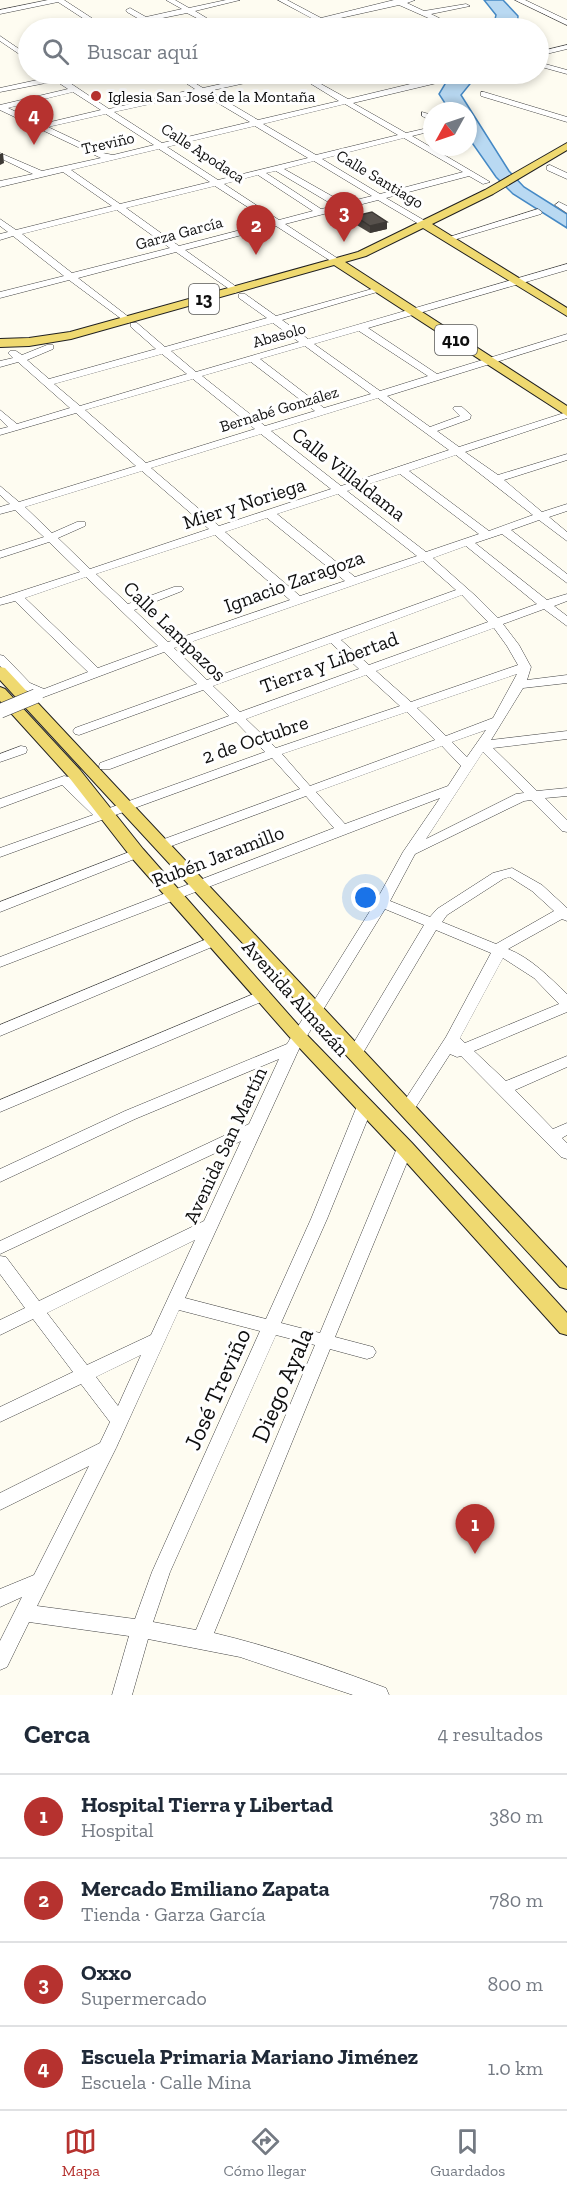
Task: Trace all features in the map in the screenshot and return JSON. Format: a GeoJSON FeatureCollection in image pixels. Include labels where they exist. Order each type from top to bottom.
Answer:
{"type":"FeatureCollection","features":[{"type":"Feature","properties":{"kind":"main road","name":"13"},"geometry":{"type":"LineString","coordinates":[[428,227],[567,146]]}},
{"type":"Feature","properties":{"kind":"main road","name":"13"},"geometry":{"type":"LineString","coordinates":[[0,354],[50,347],[130,322],[341,265],[428,227],[550,168],[567,157]]}},
{"type":"Feature","properties":{"kind":"main road","name":"Calle Santiago"},"geometry":{"type":"LineString","coordinates":[[428,227],[567,314]]}},
{"type":"Feature","properties":{"kind":"main road","name":"Calle Apodaca"},"geometry":{"type":"LineString","coordinates":[[341,265],[567,413]]}},
{"type":"Feature","properties":{"kind":"main road","name":"13"},"geometry":{"type":"LineString","coordinates":[[0,343],[16,352],[71,335],[130,322]]}},
{"type":"Feature","properties":{"kind":"main road","name":"Avenida Almazán"},"geometry":{"type":"LineString","coordinates":[[0,671],[567,1281]]}},
{"type":"Feature","properties":{"kind":"main road","name":"Avenida Almazán"},"geometry":{"type":"LineString","coordinates":[[0,692],[74,773],[103,814],[263,995],[296,1043],[365,1106],[405,1148],[567,1328]]}},
{"type":"Feature","properties":{"kind":"street"},"geometry":{"type":"LineString","coordinates":[[0,12],[58,0],[87,18]]}},
{"type":"Feature","properties":{"kind":"street"},"geometry":{"type":"LineString","coordinates":[[170,0],[202,18]]}},
{"type":"Feature","properties":{"kind":"street"},"geometry":{"type":"LineString","coordinates":[[154,18],[236,0]]}},
{"type":"Feature","properties":{"kind":"street"},"geometry":{"type":"LineString","coordinates":[[282,0],[315,18]]}},
{"type":"Feature","properties":{"kind":"street"},"geometry":{"type":"LineString","coordinates":[[332,18],[398,1],[411,0]]}},
{"type":"Feature","properties":{"kind":"street"},"geometry":{"type":"LineString","coordinates":[[519,0],[567,25]]}},
{"type":"Feature","properties":{"kind":"street"},"geometry":{"type":"LineString","coordinates":[[398,1],[433,18]]}},
{"type":"Feature","properties":{"kind":"street"},"geometry":{"type":"LineString","coordinates":[[422,13],[466,6]]}},
{"type":"Feature","properties":{"kind":"street"},"geometry":{"type":"LineString","coordinates":[[130,10],[143,18]]}},
{"type":"Feature","properties":{"kind":"street"},"geometry":{"type":"LineString","coordinates":[[556,30],[567,25]]}},
{"type":"Feature","properties":{"kind":"street"},"geometry":{"type":"LineString","coordinates":[[0,38],[18,51]]}},
{"type":"Feature","properties":{"kind":"street"},"geometry":{"type":"LineString","coordinates":[[0,50],[18,46]]}},
{"type":"Feature","properties":{"kind":"street"},"geometry":{"type":"LineString","coordinates":[[549,51],[567,47]]}},
{"type":"Feature","properties":{"kind":"street"},"geometry":{"type":"LineString","coordinates":[[549,67],[567,72]]}},
{"type":"Feature","properties":{"kind":"street"},"geometry":{"type":"LineString","coordinates":[[554,75],[567,72]]}},
{"type":"Feature","properties":{"kind":"street"},"geometry":{"type":"LineString","coordinates":[[0,90],[24,84]]}},
{"type":"Feature","properties":{"kind":"street","name":"Calle Apodaca"},"geometry":{"type":"LineString","coordinates":[[68,84],[341,265]]}},
{"type":"Feature","properties":{"kind":"street","name":"Calle Santiago"},"geometry":{"type":"LineString","coordinates":[[192,84],[428,227]]}},
{"type":"Feature","properties":{"kind":"street"},"geometry":{"type":"LineString","coordinates":[[42,126],[230,84]]}},
{"type":"Feature","properties":{"kind":"street"},"geometry":{"type":"LineString","coordinates":[[316,84],[486,182]]}},
{"type":"Feature","properties":{"kind":"street","name":"Treviño"},"geometry":{"type":"LineString","coordinates":[[0,184],[422,84]]}},
{"type":"Feature","properties":{"kind":"street"},"geometry":{"type":"LineString","coordinates":[[0,107],[76,89]]}},
{"type":"Feature","properties":{"kind":"street"},"geometry":{"type":"LineString","coordinates":[[484,94],[567,120]]}},
{"type":"Feature","properties":{"kind":"street"},"geometry":{"type":"LineString","coordinates":[[0,107],[101,155],[113,157]]}},
{"type":"Feature","properties":{"kind":"street"},"geometry":{"type":"LineString","coordinates":[[0,237],[423,132]]}},
{"type":"Feature","properties":{"kind":"street"},"geometry":{"type":"LineString","coordinates":[[0,155],[41,174]]}},
{"type":"Feature","properties":{"kind":"street"},"geometry":{"type":"LineString","coordinates":[[277,168],[342,206]]}},
{"type":"Feature","properties":{"kind":"street"},"geometry":{"type":"LineString","coordinates":[[550,168],[567,176]]}},
{"type":"Feature","properties":{"kind":"street"},"geometry":{"type":"LineString","coordinates":[[65,169],[496,478],[567,538]]}},
{"type":"Feature","properties":{"kind":"street"},"geometry":{"type":"LineString","coordinates":[[259,172],[320,212]]}},
{"type":"Feature","properties":{"kind":"street","name":"Garza García"},"geometry":{"type":"LineString","coordinates":[[0,295],[471,173]]}},
{"type":"Feature","properties":{"kind":"street"},"geometry":{"type":"LineString","coordinates":[[447,238],[538,212]]}},
{"type":"Feature","properties":{"kind":"street","name":"Calle Villaldama"},"geometry":{"type":"LineString","coordinates":[[0,222],[130,322],[423,555],[495,622],[525,667]]}},
{"type":"Feature","properties":{"kind":"street","name":"Abasolo"},"geometry":{"type":"LineString","coordinates":[[0,432],[567,267]]}},
{"type":"Feature","properties":{"kind":"street"},"geometry":{"type":"LineString","coordinates":[[48,382],[379,290]]}},
{"type":"Feature","properties":{"kind":"street"},"geometry":{"type":"LineString","coordinates":[[360,327],[436,377]]}},
{"type":"Feature","properties":{"kind":"street","name":"Bernabé González"},"geometry":{"type":"LineString","coordinates":[[0,511],[567,337]]}},
{"type":"Feature","properties":{"kind":"street"},"geometry":{"type":"LineString","coordinates":[[0,338],[142,466],[298,601]]}},
{"type":"Feature","properties":{"kind":"street"},"geometry":{"type":"LineString","coordinates":[[0,364],[16,352]]}},
{"type":"Feature","properties":{"kind":"street"},"geometry":{"type":"LineString","coordinates":[[252,358],[321,411]]}},
{"type":"Feature","properties":{"kind":"street"},"geometry":{"type":"LineString","coordinates":[[428,431],[466,417],[458,409]]}},
{"type":"Feature","properties":{"kind":"street"},"geometry":{"type":"LineString","coordinates":[[0,413],[15,428]]}},
{"type":"Feature","properties":{"kind":"street","name":"Mier y Noriega"},"geometry":{"type":"LineString","coordinates":[[0,602],[567,413]]}},
{"type":"Feature","properties":{"kind":"street"},"geometry":{"type":"LineString","coordinates":[[496,478],[567,457]]}},
{"type":"Feature","properties":{"kind":"street"},"geometry":{"type":"LineString","coordinates":[[400,469],[486,534]]}},
{"type":"Feature","properties":{"kind":"street","name":"Calle Lampazos"},"geometry":{"type":"LineString","coordinates":[[0,489],[166,647],[234,717],[274,753],[343,830]]}},
{"type":"Feature","properties":{"kind":"street","name":"Ignacio Zaragoza"},"geometry":{"type":"LineString","coordinates":[[0,711],[166,647],[423,555],[567,507]]}},
{"type":"Feature","properties":{"kind":"street"},"geometry":{"type":"LineString","coordinates":[[268,513],[353,581]]}},
{"type":"Feature","properties":{"kind":"street"},"geometry":{"type":"LineString","coordinates":[[0,555],[81,525]]}},
{"type":"Feature","properties":{"kind":"street"},"geometry":{"type":"LineString","coordinates":[[503,529],[567,580]]}},
{"type":"Feature","properties":{"kind":"street"},"geometry":{"type":"LineString","coordinates":[[466,541],[567,622]]}},
{"type":"Feature","properties":{"kind":"street"},"geometry":{"type":"LineString","coordinates":[[126,609],[178,589]]}},
{"type":"Feature","properties":{"kind":"street"},"geometry":{"type":"LineString","coordinates":[[79,731],[334,640],[463,591]]}},
{"type":"Feature","properties":{"kind":"street"},"geometry":{"type":"LineString","coordinates":[[18,597],[96,673]]}},
{"type":"Feature","properties":{"kind":"street","name":"Tierra y Libertad"},"geometry":{"type":"LineString","coordinates":[[105,766],[567,597]]}},
{"type":"Feature","properties":{"kind":"street"},"geometry":{"type":"LineString","coordinates":[[334,640],[408,706],[468,765]]}},
{"type":"Feature","properties":{"kind":"street"},"geometry":{"type":"LineString","coordinates":[[0,659],[27,686],[40,694]]}},
{"type":"Feature","properties":{"kind":"street","name":"Avenida San Martín"},"geometry":{"type":"LineString","coordinates":[[0,1661],[107,1448],[296,1043],[382,903],[410,852],[498,721],[519,685],[525,667]]}},
{"type":"Feature","properties":{"kind":"street","name":"2 de Octubre"},"geometry":{"type":"LineString","coordinates":[[0,853],[274,753],[525,667]]}},
{"type":"Feature","properties":{"kind":"street"},"geometry":{"type":"LineString","coordinates":[[519,685],[567,679]]}},
{"type":"Feature","properties":{"kind":"street"},"geometry":{"type":"LineString","coordinates":[[161,845],[498,721]]}},
{"type":"Feature","properties":{"kind":"street"},"geometry":{"type":"LineString","coordinates":[[483,745],[567,735]]}},
{"type":"Feature","properties":{"kind":"street"},"geometry":{"type":"LineString","coordinates":[[483,745],[531,795],[567,828]]}},
{"type":"Feature","properties":{"kind":"street"},"geometry":{"type":"LineString","coordinates":[[0,758],[21,750]]}},
{"type":"Feature","properties":{"kind":"street"},"geometry":{"type":"LineString","coordinates":[[0,804],[64,780],[103,814]]}},
{"type":"Feature","properties":{"kind":"street","name":"Rubén Jaramillo"},"geometry":{"type":"LineString","coordinates":[[0,962],[198,884],[452,789]]}},
{"type":"Feature","properties":{"kind":"street"},"geometry":{"type":"LineString","coordinates":[[410,852],[521,797],[567,792]]}},
{"type":"Feature","properties":{"kind":"street"},"geometry":{"type":"LineString","coordinates":[[0,907],[137,853]]}},
{"type":"Feature","properties":{"kind":"street"},"geometry":{"type":"LineString","coordinates":[[355,1054],[432,924],[442,912],[498,876],[512,873],[523,878],[565,914],[512,938],[497,952],[458,1044]]}},
{"type":"Feature","properties":{"kind":"street"},"geometry":{"type":"LineString","coordinates":[[382,903],[512,957],[539,975],[567,1004],[458,1044],[441,1057],[407,1109]]}},
{"type":"Feature","properties":{"kind":"street"},"geometry":{"type":"LineString","coordinates":[[0,1031],[214,941]]}},
{"type":"Feature","properties":{"kind":"street"},"geometry":{"type":"LineString","coordinates":[[0,1106],[263,995]]}},
{"type":"Feature","properties":{"kind":"street"},"geometry":{"type":"LineString","coordinates":[[0,1176],[130,1115],[296,1043]]}},
{"type":"Feature","properties":{"kind":"street"},"geometry":{"type":"LineString","coordinates":[[458,1044],[567,1153]]}},
{"type":"Feature","properties":{"kind":"street"},"geometry":{"type":"LineString","coordinates":[[504,1088],[567,1061]]}},
{"type":"Feature","properties":{"kind":"street","name":"José Treviño"},"geometry":{"type":"LineString","coordinates":[[122,1695],[141,1629],[161,1572],[271,1327],[365,1106]]}},
{"type":"Feature","properties":{"kind":"street"},"geometry":{"type":"LineString","coordinates":[[0,1248],[257,1127]]}},
{"type":"Feature","properties":{"kind":"street"},"geometry":{"type":"LineString","coordinates":[[551,1136],[567,1129]]}},
{"type":"Feature","properties":{"kind":"street","name":"Diego Ayala"},"geometry":{"type":"LineString","coordinates":[[202,1639],[405,1148]]}},
{"type":"Feature","properties":{"kind":"street"},"geometry":{"type":"LineString","coordinates":[[0,1328],[211,1225]]}},
{"type":"Feature","properties":{"kind":"street"},"geometry":{"type":"LineString","coordinates":[[0,1262],[119,1421]]}},
{"type":"Feature","properties":{"kind":"street"},"geometry":{"type":"LineString","coordinates":[[175,1302],[367,1352]]}},
{"type":"Feature","properties":{"kind":"street"},"geometry":{"type":"LineString","coordinates":[[0,1415],[157,1340]]}},
{"type":"Feature","properties":{"kind":"street"},"geometry":{"type":"LineString","coordinates":[[0,1502],[107,1448]]}},
{"type":"Feature","properties":{"kind":"street"},"geometry":{"type":"LineString","coordinates":[[0,1598],[40,1581]]}},
{"type":"Feature","properties":{"kind":"street"},"geometry":{"type":"LineString","coordinates":[[23,1613],[202,1639],[288,1663],[377,1695]]}},
{"type":"Feature","properties":{"kind":"water"},"geometry":{"type":"Polygon","coordinates":[[[484,0],[503,0],[518,18],[495,18],[496,15],[484,0]]]}},
{"type":"Feature","properties":{"kind":"water"},"geometry":{"type":"Polygon","coordinates":[[[445,84],[470,84],[461,95],[465,102],[444,102],[439,94],[445,84]]]}},
{"type":"Feature","properties":{"kind":"water"},"geometry":{"type":"Polygon","coordinates":[[[477,120],[509,171],[524,187],[567,214],[567,228],[513,194],[496,177],[477,150],[477,120]]]}},
{"type":"Feature","properties":{"kind":"building"},"geometry":{"type":"Polygon","coordinates":[[[372,212],[387,222],[370,226],[355,216],[372,212]]]}},
{"type":"Feature","properties":{"kind":"place","name":"Iglesia San José de la Montaña"},"geometry":{"type":"Point","coordinates":[96,96]}},
{"type":"Feature","properties":{"kind":"place","name":"Escuela Primaria Mariano Jiménez"},"geometry":{"type":"Point","coordinates":[34,145]}},
{"type":"Feature","properties":{"kind":"place","name":"Oxxo"},"geometry":{"type":"Point","coordinates":[344,242]}},
{"type":"Feature","properties":{"kind":"place","name":"Mercado Emiliano Zapata"},"geometry":{"type":"Point","coordinates":[256,255]}},
{"type":"Feature","properties":{"kind":"place","name":"Hospital Tierra y Libertad"},"geometry":{"type":"Point","coordinates":[475,1554]}}]}
